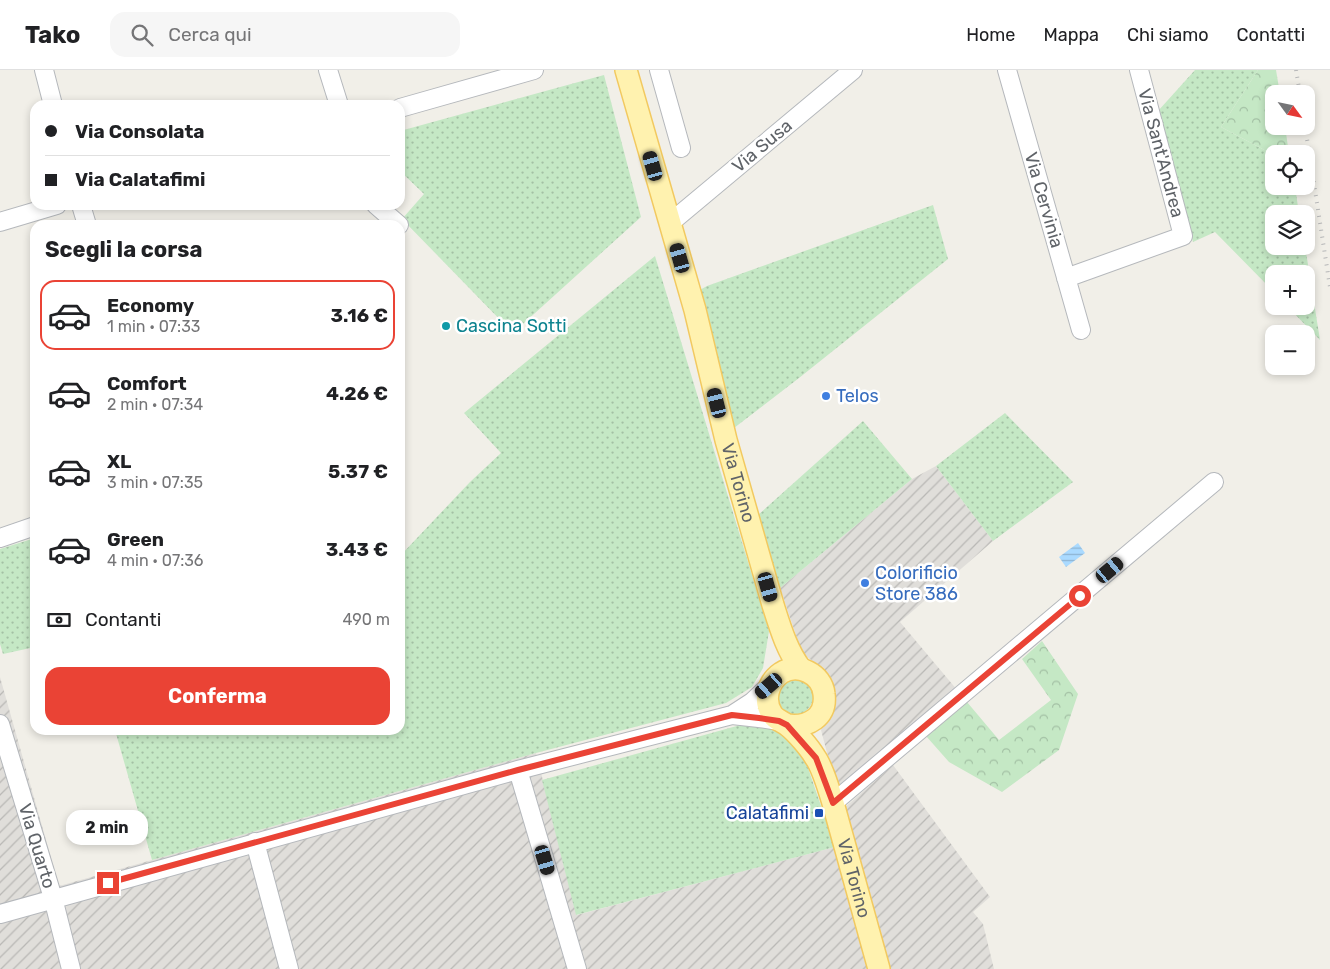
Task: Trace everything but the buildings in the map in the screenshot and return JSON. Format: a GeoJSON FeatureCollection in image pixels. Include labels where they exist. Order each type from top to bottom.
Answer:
{"type":"FeatureCollection","features":[{"type":"Feature","properties":{"kind":"main road","name":"Via Torino"},"geometry":{"type":"LineString","coordinates":[[626,70],[695,310],[726,440],[778,624],[792,658],[802,669],[818,678],[823,686],[825,695],[824,705],[814,732],[816,758],[833,803],[879,969]]}},
{"type":"Feature","properties":{"kind":"main road","name":"Via Torino"},"geometry":{"type":"LineString","coordinates":[[778,624],[772,682],[767,696],[768,706],[772,714],[816,758]]}},
{"type":"Feature","properties":{"kind":"main road"},"geometry":{"type":"LineString","coordinates":[[772,682],[783,672],[792,669],[802,669]]}},
{"type":"Feature","properties":{"kind":"main road"},"geometry":{"type":"LineString","coordinates":[[783,723],[796,727],[806,725],[820,713]]}},
{"type":"Feature","properties":{"kind":"street"},"geometry":{"type":"LineString","coordinates":[[44,70],[52,100]]}},
{"type":"Feature","properties":{"kind":"street"},"geometry":{"type":"LineString","coordinates":[[328,70],[337,100]]}},
{"type":"Feature","properties":{"kind":"street"},"geometry":{"type":"LineString","coordinates":[[405,107],[534,70]]}},
{"type":"Feature","properties":{"kind":"street"},"geometry":{"type":"LineString","coordinates":[[659,70],[681,148]]}},
{"type":"Feature","properties":{"kind":"street","name":"Via Cervinia"},"geometry":{"type":"LineString","coordinates":[[1007,70],[1081,330]]}},
{"type":"Feature","properties":{"kind":"street","name":"Via Sant'Andrea"},"geometry":{"type":"LineString","coordinates":[[1066,278],[1183,236],[1139,70]]}},
{"type":"Feature","properties":{"kind":"street","name":"Via Susa"},"geometry":{"type":"LineString","coordinates":[[670,223],[844,74]]}},
{"type":"Feature","properties":{"kind":"street"},"geometry":{"type":"LineString","coordinates":[[0,222],[40,210]]}},
{"type":"Feature","properties":{"kind":"street"},"geometry":{"type":"LineString","coordinates":[[382,210],[394,220]]}},
{"type":"Feature","properties":{"kind":"street"},"geometry":{"type":"LineString","coordinates":[[833,803],[1214,482]]}},
{"type":"Feature","properties":{"kind":"street"},"geometry":{"type":"LineString","coordinates":[[0,538],[30,528]]}},
{"type":"Feature","properties":{"kind":"street"},"geometry":{"type":"LineString","coordinates":[[0,914],[518,770],[732,715],[752,702],[772,682]]}},
{"type":"Feature","properties":{"kind":"street"},"geometry":{"type":"LineString","coordinates":[[732,715],[783,723]]}},
{"type":"Feature","properties":{"kind":"street","name":"Via Quarto"},"geometry":{"type":"LineString","coordinates":[[0,724],[53,898],[70,969]]}},
{"type":"Feature","properties":{"kind":"street"},"geometry":{"type":"LineString","coordinates":[[518,770],[577,969]]}},
{"type":"Feature","properties":{"kind":"street"},"geometry":{"type":"LineString","coordinates":[[255,842],[289,969]]}},
{"type":"Feature","properties":{"kind":"shaded area"},"geometry":{"type":"Polygon","coordinates":[[[936,466],[993,541],[900,622],[958,691],[838,794],[821,730],[831,704],[828,680],[819,666],[802,653],[780,588],[912,479],[936,466]]]}},
{"type":"Feature","properties":{"kind":"shaded area"},"geometry":{"type":"Polygon","coordinates":[[[0,677],[59,886],[536,753],[577,915],[835,847],[867,969],[0,969],[0,677]]]}},
{"type":"Feature","properties":{"kind":"shaded area"},"geometry":{"type":"Polygon","coordinates":[[[893,765],[990,897],[973,912],[983,924],[994,969],[886,969],[843,809],[893,765]]]}},
{"type":"Feature","properties":{"kind":"green space"},"geometry":{"type":"Polygon","coordinates":[[[1195,70],[1258,70],[1221,127],[1265,150],[1265,195],[1296,195],[1298,205],[1265,205],[1265,255],[1306,255],[1308,265],[1265,265],[1265,283],[1215,232],[1193,242],[1158,111],[1195,70]]]}},
{"type":"Feature","properties":{"kind":"green space"},"geometry":{"type":"Polygon","coordinates":[[[1258,70],[1276,70],[1278,85],[1265,85],[1265,135],[1286,135],[1288,145],[1265,145],[1265,150],[1221,127],[1258,70]]]}},
{"type":"Feature","properties":{"kind":"green space"},"geometry":{"type":"Polygon","coordinates":[[[604,75],[641,217],[513,333],[402,219],[424,194],[405,176],[405,130],[604,75]]]}},
{"type":"Feature","properties":{"kind":"green space"},"geometry":{"type":"Polygon","coordinates":[[[933,205],[948,259],[734,428],[698,291],[707,286],[933,205]]]}},
{"type":"Feature","properties":{"kind":"green space"},"geometry":{"type":"Polygon","coordinates":[[[655,256],[769,631],[763,668],[752,687],[726,703],[536,753],[152,860],[116,735],[405,735],[405,551],[470,482],[501,453],[464,413],[655,256]]]}},
{"type":"Feature","properties":{"kind":"green space"},"geometry":{"type":"Polygon","coordinates":[[[1315,309],[1320,340],[1315,335],[1315,325],[1305,325],[1296,315],[1315,315],[1315,309]]]}},
{"type":"Feature","properties":{"kind":"green space"},"geometry":{"type":"Polygon","coordinates":[[[1005,413],[1073,482],[993,541],[936,466],[1005,413]]]}},
{"type":"Feature","properties":{"kind":"green space"},"geometry":{"type":"Polygon","coordinates":[[[863,421],[912,479],[780,588],[758,515],[863,421]]]}},
{"type":"Feature","properties":{"kind":"green space"},"geometry":{"type":"Polygon","coordinates":[[[30,540],[30,648],[3,654],[0,644],[0,549],[30,540]]]}},
{"type":"Feature","properties":{"kind":"green space"},"geometry":{"type":"Polygon","coordinates":[[[1042,641],[1078,694],[1059,750],[1002,792],[949,762],[926,736],[967,702],[999,740],[1051,700],[1022,659],[1042,641]]]}},
{"type":"Feature","properties":{"kind":"green space"},"geometry":{"type":"Polygon","coordinates":[[[788,678],[801,679],[812,690],[812,704],[802,714],[796,716],[783,712],[776,702],[777,687],[788,678]]]}},
{"type":"Feature","properties":{"kind":"green space"},"geometry":{"type":"Polygon","coordinates":[[[744,724],[768,726],[787,737],[806,762],[835,847],[576,915],[542,780],[744,724]]]}},
{"type":"Feature","properties":{"kind":"water"},"geometry":{"type":"Polygon","coordinates":[[[1078,543],[1085,553],[1066,567],[1059,557],[1078,543]]]}},
{"type":"Feature","properties":{"kind":"railway"},"geometry":{"type":"LineString","coordinates":[[1296,70],[1298,85]]}},
{"type":"Feature","properties":{"kind":"railway"},"geometry":{"type":"LineString","coordinates":[[1306,135],[1330,287]]}},
{"type":"Feature","properties":{"kind":"place","name":"Cascina Sotti"},"geometry":{"type":"Point","coordinates":[446,326]}},
{"type":"Feature","properties":{"kind":"place","name":"Telos"},"geometry":{"type":"Point","coordinates":[826,396]}},
{"type":"Feature","properties":{"kind":"place","name":"Colorificio Store 386"},"geometry":{"type":"Point","coordinates":[865,583]}},
{"type":"Feature","properties":{"kind":"place","name":"Calatafimi"},"geometry":{"type":"Point","coordinates":[819,813]}},
{"type":"Feature","properties":{"kind":"route"},"geometry":{"type":"LineString","coordinates":[[108,883],[518,770],[732,715],[779,721],[787,725],[816,758],[833,803],[1080,596]]}}]}
